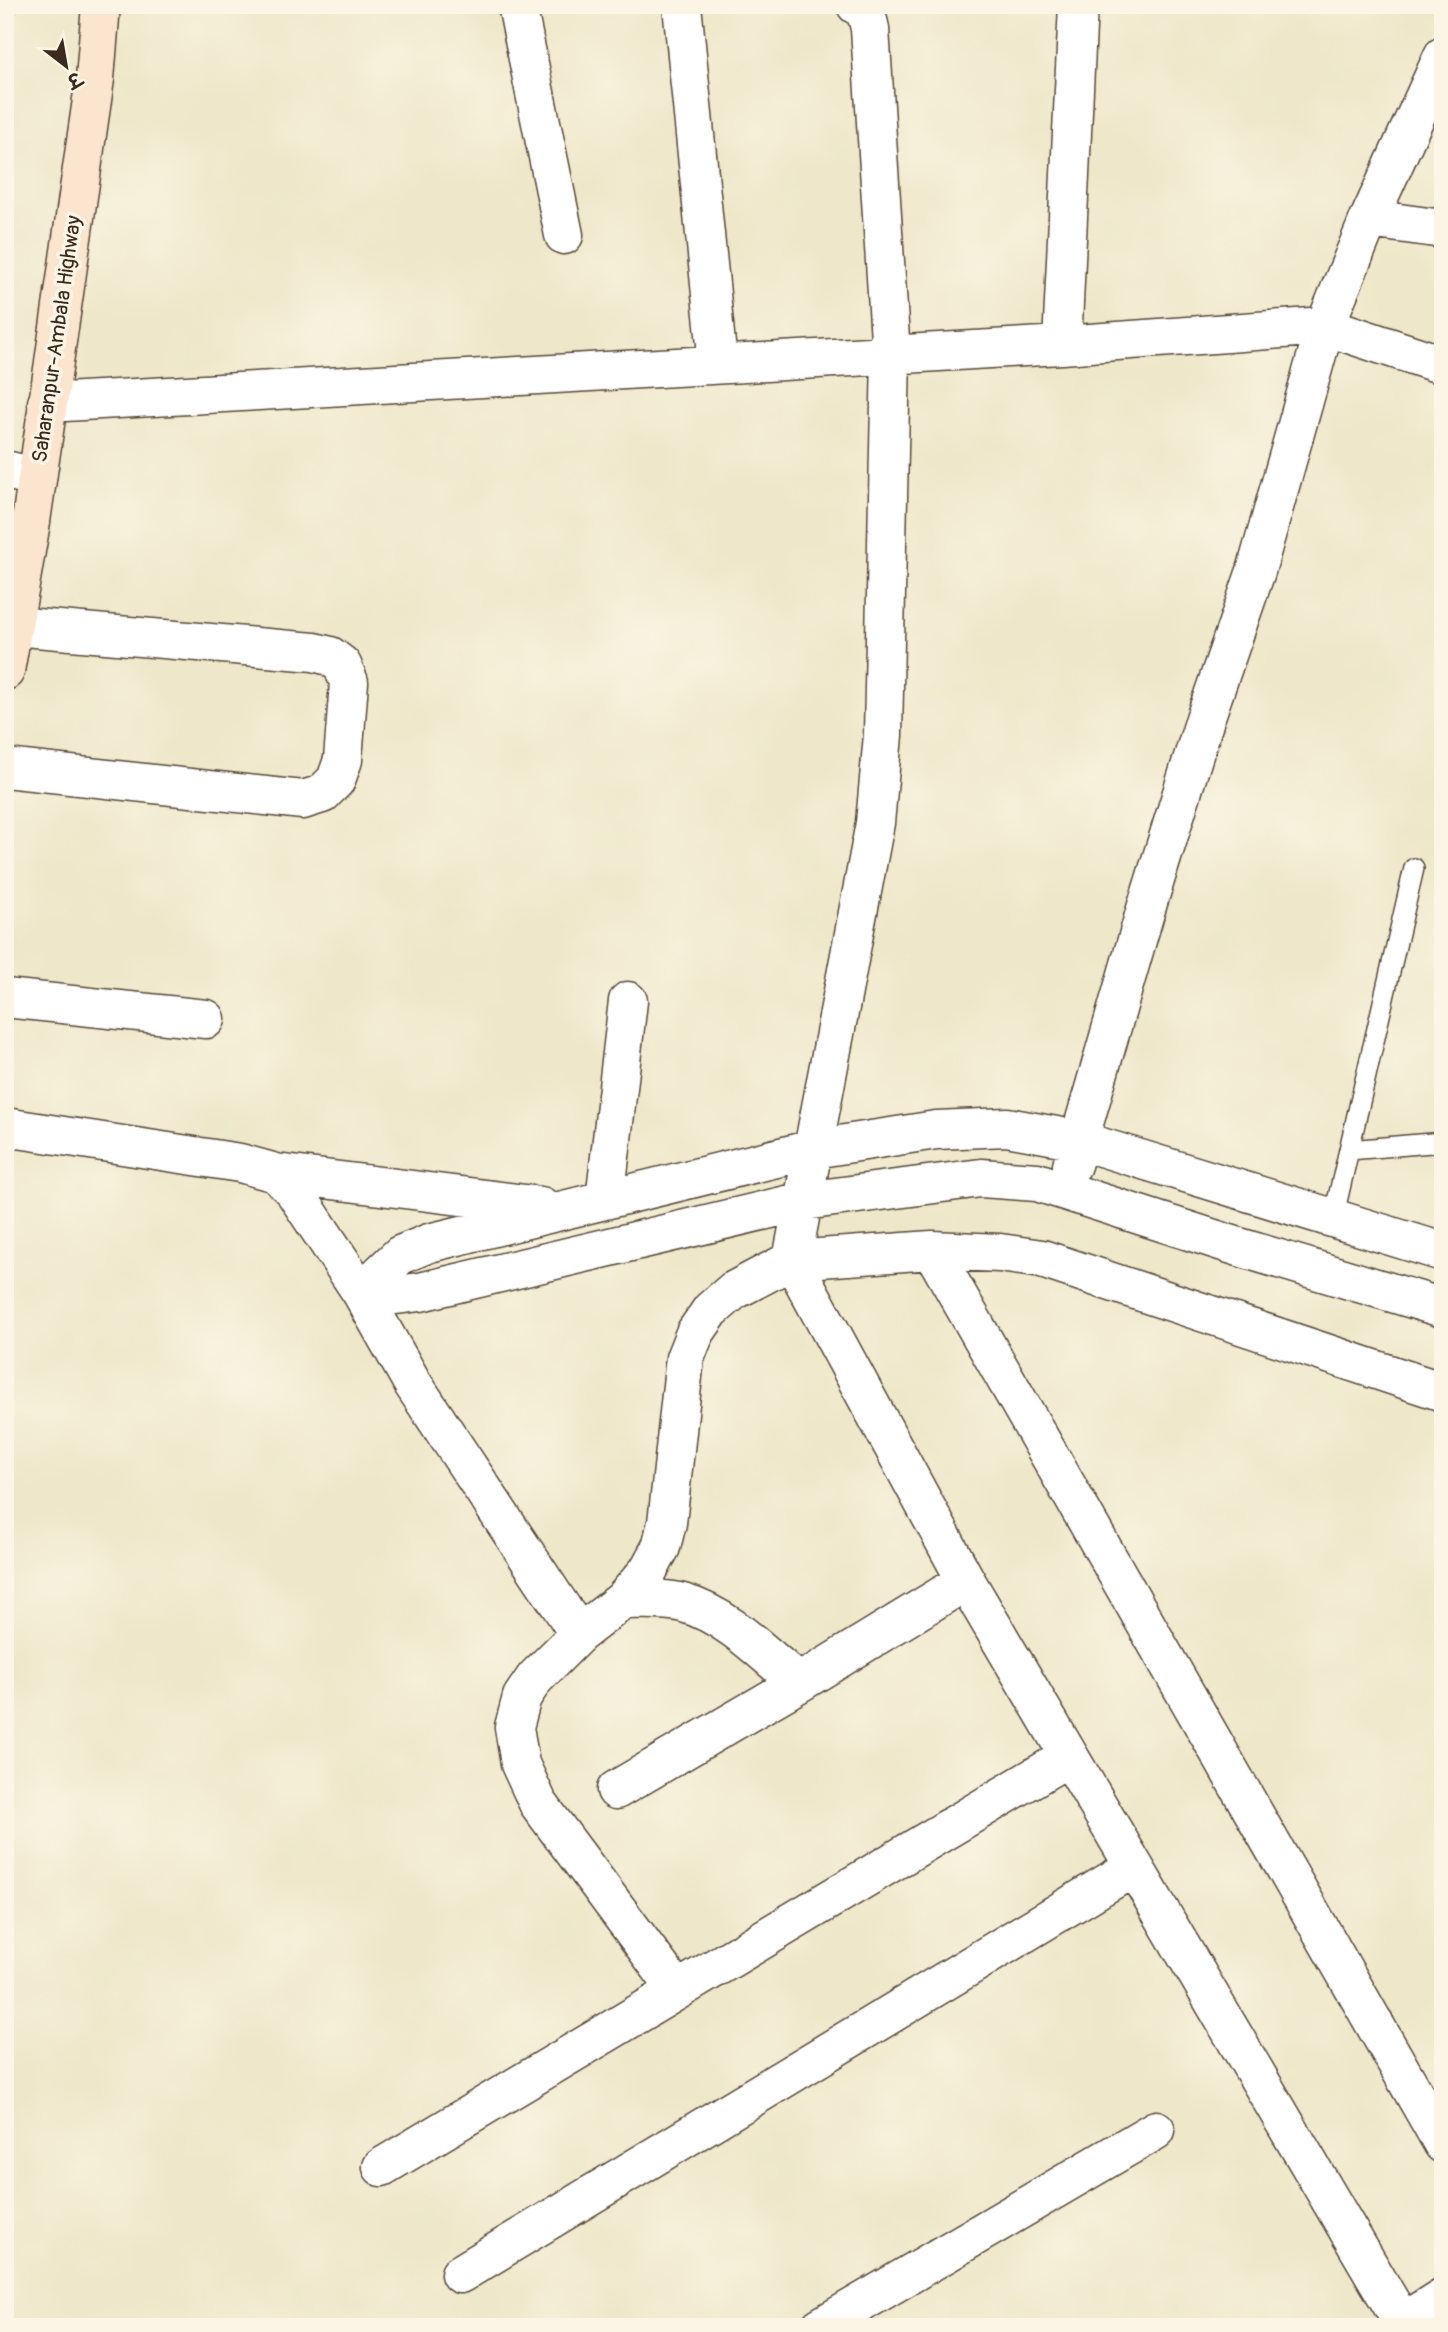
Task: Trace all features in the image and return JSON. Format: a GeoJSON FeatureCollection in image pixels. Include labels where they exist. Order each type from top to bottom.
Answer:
{"type":"FeatureCollection","features":[{"type":"Feature","properties":{"kind":"main road","name":"Saharanpur-Ambala Highway"},"geometry":{"type":"LineString","coordinates":[[5,671],[13,626],[21,474],[47,403],[95,79],[101,5]]}},
{"type":"Feature","properties":{"kind":"street"},"geometry":{"type":"LineString","coordinates":[[517,5],[564,235]]}},
{"type":"Feature","properties":{"kind":"street"},"geometry":{"type":"LineString","coordinates":[[681,5],[718,364]]}},
{"type":"Feature","properties":{"kind":"street"},"geometry":{"type":"LineString","coordinates":[[856,5],[861,7],[868,17],[870,29],[891,355],[883,735],[875,823],[792,1260],[966,1581],[1401,2325],[1443,2297]]}},
{"type":"Feature","properties":{"kind":"street"},"geometry":{"type":"LineString","coordinates":[[1062,345],[1078,5]]}},
{"type":"Feature","properties":{"kind":"street"},"geometry":{"type":"LineString","coordinates":[[1066,1191],[1078,1140],[1142,922],[1205,719],[1256,571],[1325,326],[1368,219],[1443,56]]}},
{"type":"Feature","properties":{"kind":"street"},"geometry":{"type":"LineString","coordinates":[[1368,219],[1443,229]]}},
{"type":"Feature","properties":{"kind":"street"},"geometry":{"type":"LineString","coordinates":[[47,403],[1062,345],[1325,326],[1443,365]]}},
{"type":"Feature","properties":{"kind":"street"},"geometry":{"type":"LineString","coordinates":[[5,768],[303,800],[322,794],[336,780],[343,760],[349,682],[342,665],[330,656],[314,652],[13,626]]}},
{"type":"Feature","properties":{"kind":"street"},"geometry":{"type":"LineString","coordinates":[[5,998],[206,1018]]}},
{"type":"Feature","properties":{"kind":"street"},"geometry":{"type":"LineString","coordinates":[[605,1200],[628,1001]]}},
{"type":"Feature","properties":{"kind":"street"},"geometry":{"type":"LineString","coordinates":[[5,1127],[240,1163],[276,1173],[565,1209]]}},
{"type":"Feature","properties":{"kind":"street"},"geometry":{"type":"LineString","coordinates":[[361,1292],[400,1255],[429,1243],[813,1149],[936,1130],[1007,1127],[1078,1140],[1443,1252]]}},
{"type":"Feature","properties":{"kind":"street"},"geometry":{"type":"LineString","coordinates":[[276,1173],[294,1191],[361,1292],[413,1384],[579,1634]]}},
{"type":"Feature","properties":{"kind":"street"},"geometry":{"type":"LineString","coordinates":[[361,1292],[396,1295],[463,1284],[804,1201],[981,1178],[1037,1182],[1239,1247],[1443,1308]]}},
{"type":"Feature","properties":{"kind":"street"},"geometry":{"type":"LineString","coordinates":[[932,1250],[1443,2144]]}},
{"type":"Feature","properties":{"kind":"street"},"geometry":{"type":"LineString","coordinates":[[677,1990],[538,1803],[520,1764],[514,1727],[522,1697],[535,1678],[579,1634],[623,1600],[648,1571],[661,1547],[667,1523],[685,1358],[695,1333],[711,1310],[733,1291],[792,1260],[932,1250],[1000,1253],[1042,1259],[1443,1392]]}},
{"type":"Feature","properties":{"kind":"street"},"geometry":{"type":"LineString","coordinates":[[616,1790],[966,1581]]}},
{"type":"Feature","properties":{"kind":"street"},"geometry":{"type":"LineString","coordinates":[[623,1600],[681,1602],[704,1611],[727,1624],[799,1683]]}},
{"type":"Feature","properties":{"kind":"street"},"geometry":{"type":"LineString","coordinates":[[382,2167],[1068,1757]]}},
{"type":"Feature","properties":{"kind":"street"},"geometry":{"type":"LineString","coordinates":[[460,2274],[1133,1867]]}},
{"type":"Feature","properties":{"kind":"street"},"geometry":{"type":"LineString","coordinates":[[820,2327],[1156,2130]]}},
{"type":"Feature","properties":{"kind":"lane"},"geometry":{"type":"LineString","coordinates":[[1333,1219],[1414,868]]}},
{"type":"Feature","properties":{"kind":"lane"},"geometry":{"type":"LineString","coordinates":[[1349,1150],[1443,1142]]}}]}
